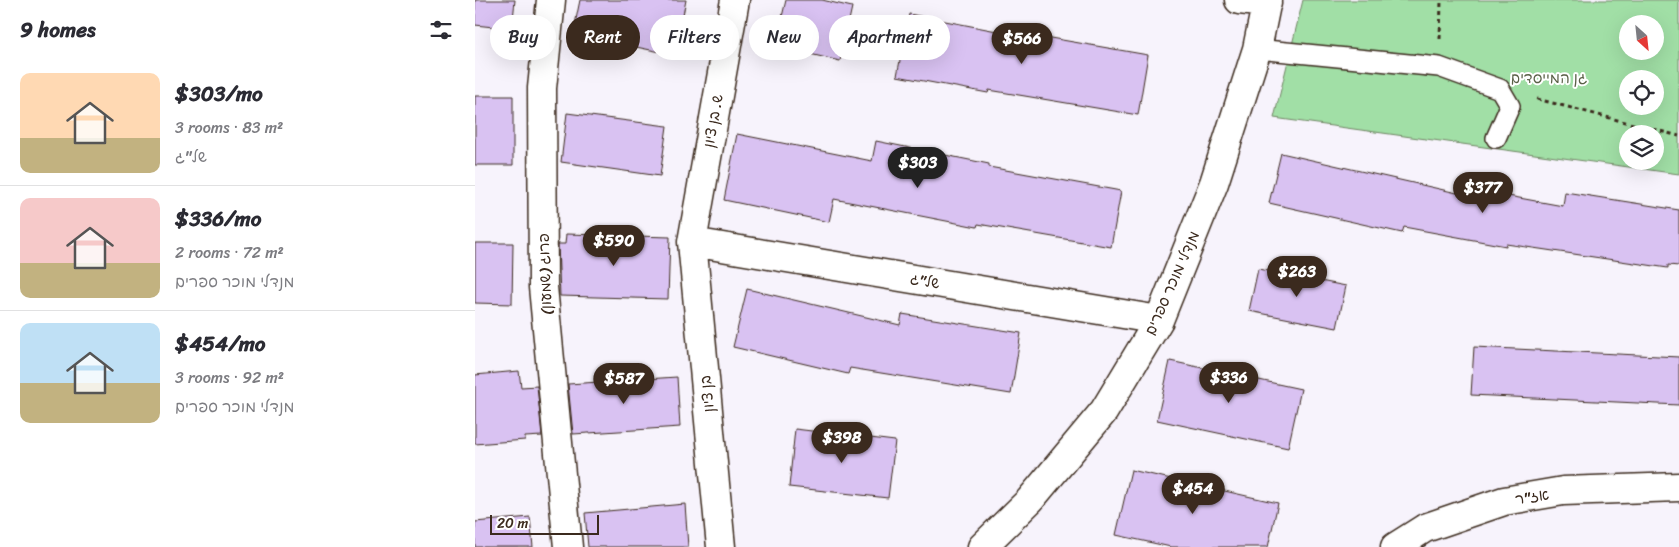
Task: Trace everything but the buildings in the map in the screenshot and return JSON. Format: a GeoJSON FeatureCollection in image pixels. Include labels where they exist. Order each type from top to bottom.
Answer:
{"type":"FeatureCollection","features":[{"type":"Feature","properties":{"kind":"street","name":"פרוג (שמעון)"},"geometry":{"type":"LineString","coordinates":[[551,0],[542,88],[543,287],[568,547]]}},
{"type":"Feature","properties":{"kind":"street","name":"ש. בן ציון"},"geometry":{"type":"LineString","coordinates":[[692,242],[735,0]]}},
{"type":"Feature","properties":{"kind":"street"},"geometry":{"type":"LineString","coordinates":[[1239,0],[1267,2]]}},
{"type":"Feature","properties":{"kind":"street","name":"מנדלי מוכר ספרים"},"geometry":{"type":"LineString","coordinates":[[982,547],[1030,500],[1104,411],[1159,320],[1215,183],[1257,49],[1267,2]]}},
{"type":"Feature","properties":{"kind":"street","name":"של\"ג"},"geometry":{"type":"LineString","coordinates":[[692,242],[1159,320]]}},
{"type":"Feature","properties":{"kind":"street","name":"בן ציון"},"geometry":{"type":"LineString","coordinates":[[692,242],[721,547]]}},
{"type":"Feature","properties":{"kind":"street","name":"אז\"ר"},"geometry":{"type":"LineString","coordinates":[[1395,547],[1425,528],[1504,501],[1563,491],[1679,486]]}},
{"type":"Feature","properties":{"kind":"lane"},"geometry":{"type":"LineString","coordinates":[[1257,49],[1439,67],[1500,89],[1510,106],[1496,138]]}},
{"type":"Feature","properties":{"kind":"path"},"geometry":{"type":"LineString","coordinates":[[1439,67],[1441,0]]}},
{"type":"Feature","properties":{"kind":"path"},"geometry":{"type":"LineString","coordinates":[[1500,89],[1679,136]]}},
{"type":"Feature","properties":{"kind":"green space","name":"גן המייסדים"},"geometry":{"type":"Polygon","coordinates":[[[1303,0],[1679,0],[1679,174],[1650,170],[1664,170],[1664,125],[1619,125],[1619,166],[1274,118],[1303,0]]]}}]}
